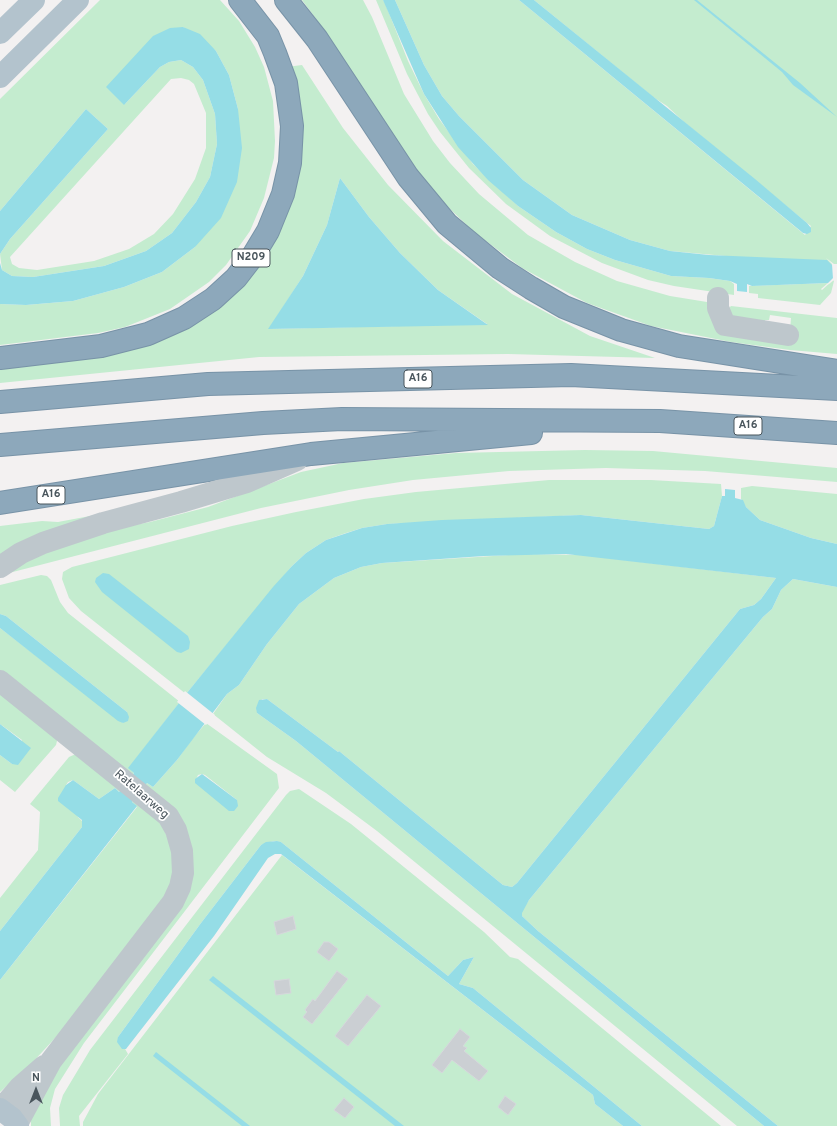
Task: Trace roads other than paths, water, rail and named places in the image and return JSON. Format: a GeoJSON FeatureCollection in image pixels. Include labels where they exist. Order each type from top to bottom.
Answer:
{"type":"FeatureCollection","features":[{"type":"Feature","properties":{"kind":"highway","name":"N209"},"geometry":{"type":"LineString","coordinates":[[0,358],[100,346],[148,334],[184,318],[213,299],[236,278],[253,256],[268,231],[283,194],[290,163],[292,126],[286,83],[268,36],[240,0]]}},
{"type":"Feature","properties":{"kind":"highway"},"geometry":{"type":"LineString","coordinates":[[286,0],[317,39],[408,177],[448,224],[500,268],[564,307],[621,330],[678,346],[837,371]]}},
{"type":"Feature","properties":{"kind":"highway","name":"A16"},"geometry":{"type":"LineString","coordinates":[[0,402],[208,384],[571,375],[837,389]]}},
{"type":"Feature","properties":{"kind":"highway","name":"A16"},"geometry":{"type":"LineString","coordinates":[[0,445],[263,423],[342,420],[660,421],[837,433]]}},
{"type":"Feature","properties":{"kind":"highway","name":"A16"},"geometry":{"type":"LineString","coordinates":[[0,503],[311,454],[660,421]]}},
{"type":"Feature","properties":{"kind":"main road"},"geometry":{"type":"LineString","coordinates":[[0,33],[34,0]]}},
{"type":"Feature","properties":{"kind":"main road"},"geometry":{"type":"LineString","coordinates":[[0,77],[78,0]]}},
{"type":"Feature","properties":{"kind":"main road"},"geometry":{"type":"LineString","coordinates":[[0,1110],[9,1125]]}},
{"type":"Feature","properties":{"kind":"street"},"geometry":{"type":"LineString","coordinates":[[718,298],[718,308],[725,325],[788,335]]}},
{"type":"Feature","properties":{"kind":"street"},"geometry":{"type":"LineString","coordinates":[[0,567],[21,553],[43,543],[103,523],[181,502],[246,482],[311,454]]}},
{"type":"Feature","properties":{"kind":"street","name":"Ratelaarweg"},"geometry":{"type":"LineString","coordinates":[[0,681],[134,787],[168,816],[176,830],[182,851],[183,873],[180,887],[174,902],[51,1061],[9,1125]]}},
{"type":"Feature","properties":{"kind":"street","name":"Ratelaarweg"},"geometry":{"type":"LineString","coordinates":[[0,1110],[20,1087],[51,1061]]}},
{"type":"Feature","properties":{"kind":"water"},"geometry":{"type":"Polygon","coordinates":[[[383,0],[395,0],[424,65],[442,96],[459,116],[523,180],[572,215],[630,240],[670,251],[709,255],[827,260],[833,266],[833,278],[828,283],[752,286],[747,284],[747,292],[737,291],[737,284],[730,281],[709,278],[671,276],[615,260],[587,249],[556,232],[518,206],[488,180],[458,147],[424,94],[383,0]]]}},
{"type":"Feature","properties":{"kind":"water"},"geometry":{"type":"Polygon","coordinates":[[[519,0],[534,0],[755,179],[807,223],[811,228],[811,232],[807,234],[803,233],[519,0]]]}},
{"type":"Feature","properties":{"kind":"water"},"geometry":{"type":"Polygon","coordinates":[[[694,0],[697,0],[800,83],[837,117],[793,85],[782,72],[694,0]]]}},
{"type":"Feature","properties":{"kind":"water"},"geometry":{"type":"Polygon","coordinates":[[[183,27],[200,34],[216,51],[229,75],[238,109],[242,148],[237,182],[221,218],[195,247],[162,272],[124,287],[73,301],[26,305],[0,304],[0,263],[2,270],[12,276],[33,277],[104,266],[146,251],[172,233],[196,202],[210,177],[217,144],[215,114],[203,80],[193,67],[181,60],[169,62],[160,67],[124,105],[106,87],[153,36],[170,28],[183,27]]]}},
{"type":"Feature","properties":{"kind":"water"},"geometry":{"type":"Polygon","coordinates":[[[86,109],[108,129],[10,239],[0,254],[0,211],[86,109]]]}},
{"type":"Feature","properties":{"kind":"water"},"geometry":{"type":"Polygon","coordinates":[[[340,178],[369,217],[400,253],[438,290],[488,325],[268,329],[303,276],[327,225],[340,178]]]}},
{"type":"Feature","properties":{"kind":"water"},"geometry":{"type":"Polygon","coordinates":[[[725,489],[735,490],[735,498],[743,500],[746,507],[760,520],[811,538],[837,544],[837,587],[793,579],[781,590],[772,609],[763,617],[529,900],[522,913],[522,916],[538,931],[778,1126],[764,1126],[296,741],[257,713],[256,708],[259,700],[267,699],[338,752],[339,751],[503,885],[512,887],[517,883],[740,609],[754,605],[761,599],[776,578],[566,554],[484,556],[382,563],[361,567],[334,578],[299,604],[267,644],[239,685],[227,694],[177,760],[153,787],[147,783],[132,802],[137,806],[0,980],[0,931],[82,827],[82,820],[58,801],[58,798],[66,785],[73,780],[99,799],[115,788],[119,792],[134,773],[128,768],[273,587],[306,553],[326,540],[362,528],[387,524],[442,520],[581,515],[709,529],[714,526],[722,496],[725,496],[725,489]]]}},
{"type":"Feature","properties":{"kind":"water"},"geometry":{"type":"Polygon","coordinates":[[[103,573],[109,574],[188,636],[190,642],[189,649],[181,653],[177,652],[102,592],[95,582],[96,578],[103,573]]]}},
{"type":"Feature","properties":{"kind":"water"},"geometry":{"type":"Polygon","coordinates":[[[0,614],[6,616],[127,712],[129,717],[128,721],[123,723],[118,721],[0,628],[0,614]]]}},
{"type":"Feature","properties":{"kind":"water"},"geometry":{"type":"Polygon","coordinates":[[[0,724],[31,748],[18,765],[12,764],[0,755],[0,724]]]}},
{"type":"Feature","properties":{"kind":"water"},"geometry":{"type":"Polygon","coordinates":[[[202,774],[237,800],[238,806],[234,811],[229,811],[195,783],[195,779],[202,774]]]}},
{"type":"Feature","properties":{"kind":"water"},"geometry":{"type":"Polygon","coordinates":[[[266,842],[281,842],[448,976],[463,960],[474,957],[459,984],[473,988],[642,1126],[623,1126],[595,1104],[593,1095],[281,854],[275,854],[268,858],[214,936],[126,1049],[122,1049],[117,1042],[118,1037],[201,923],[261,845],[266,842]]]}},
{"type":"Feature","properties":{"kind":"water"},"geometry":{"type":"Polygon","coordinates":[[[213,976],[404,1126],[395,1126],[209,980],[213,976]]]}},
{"type":"Feature","properties":{"kind":"water"},"geometry":{"type":"Polygon","coordinates":[[[156,1052],[250,1126],[242,1126],[153,1056],[156,1052]]]}}]}
